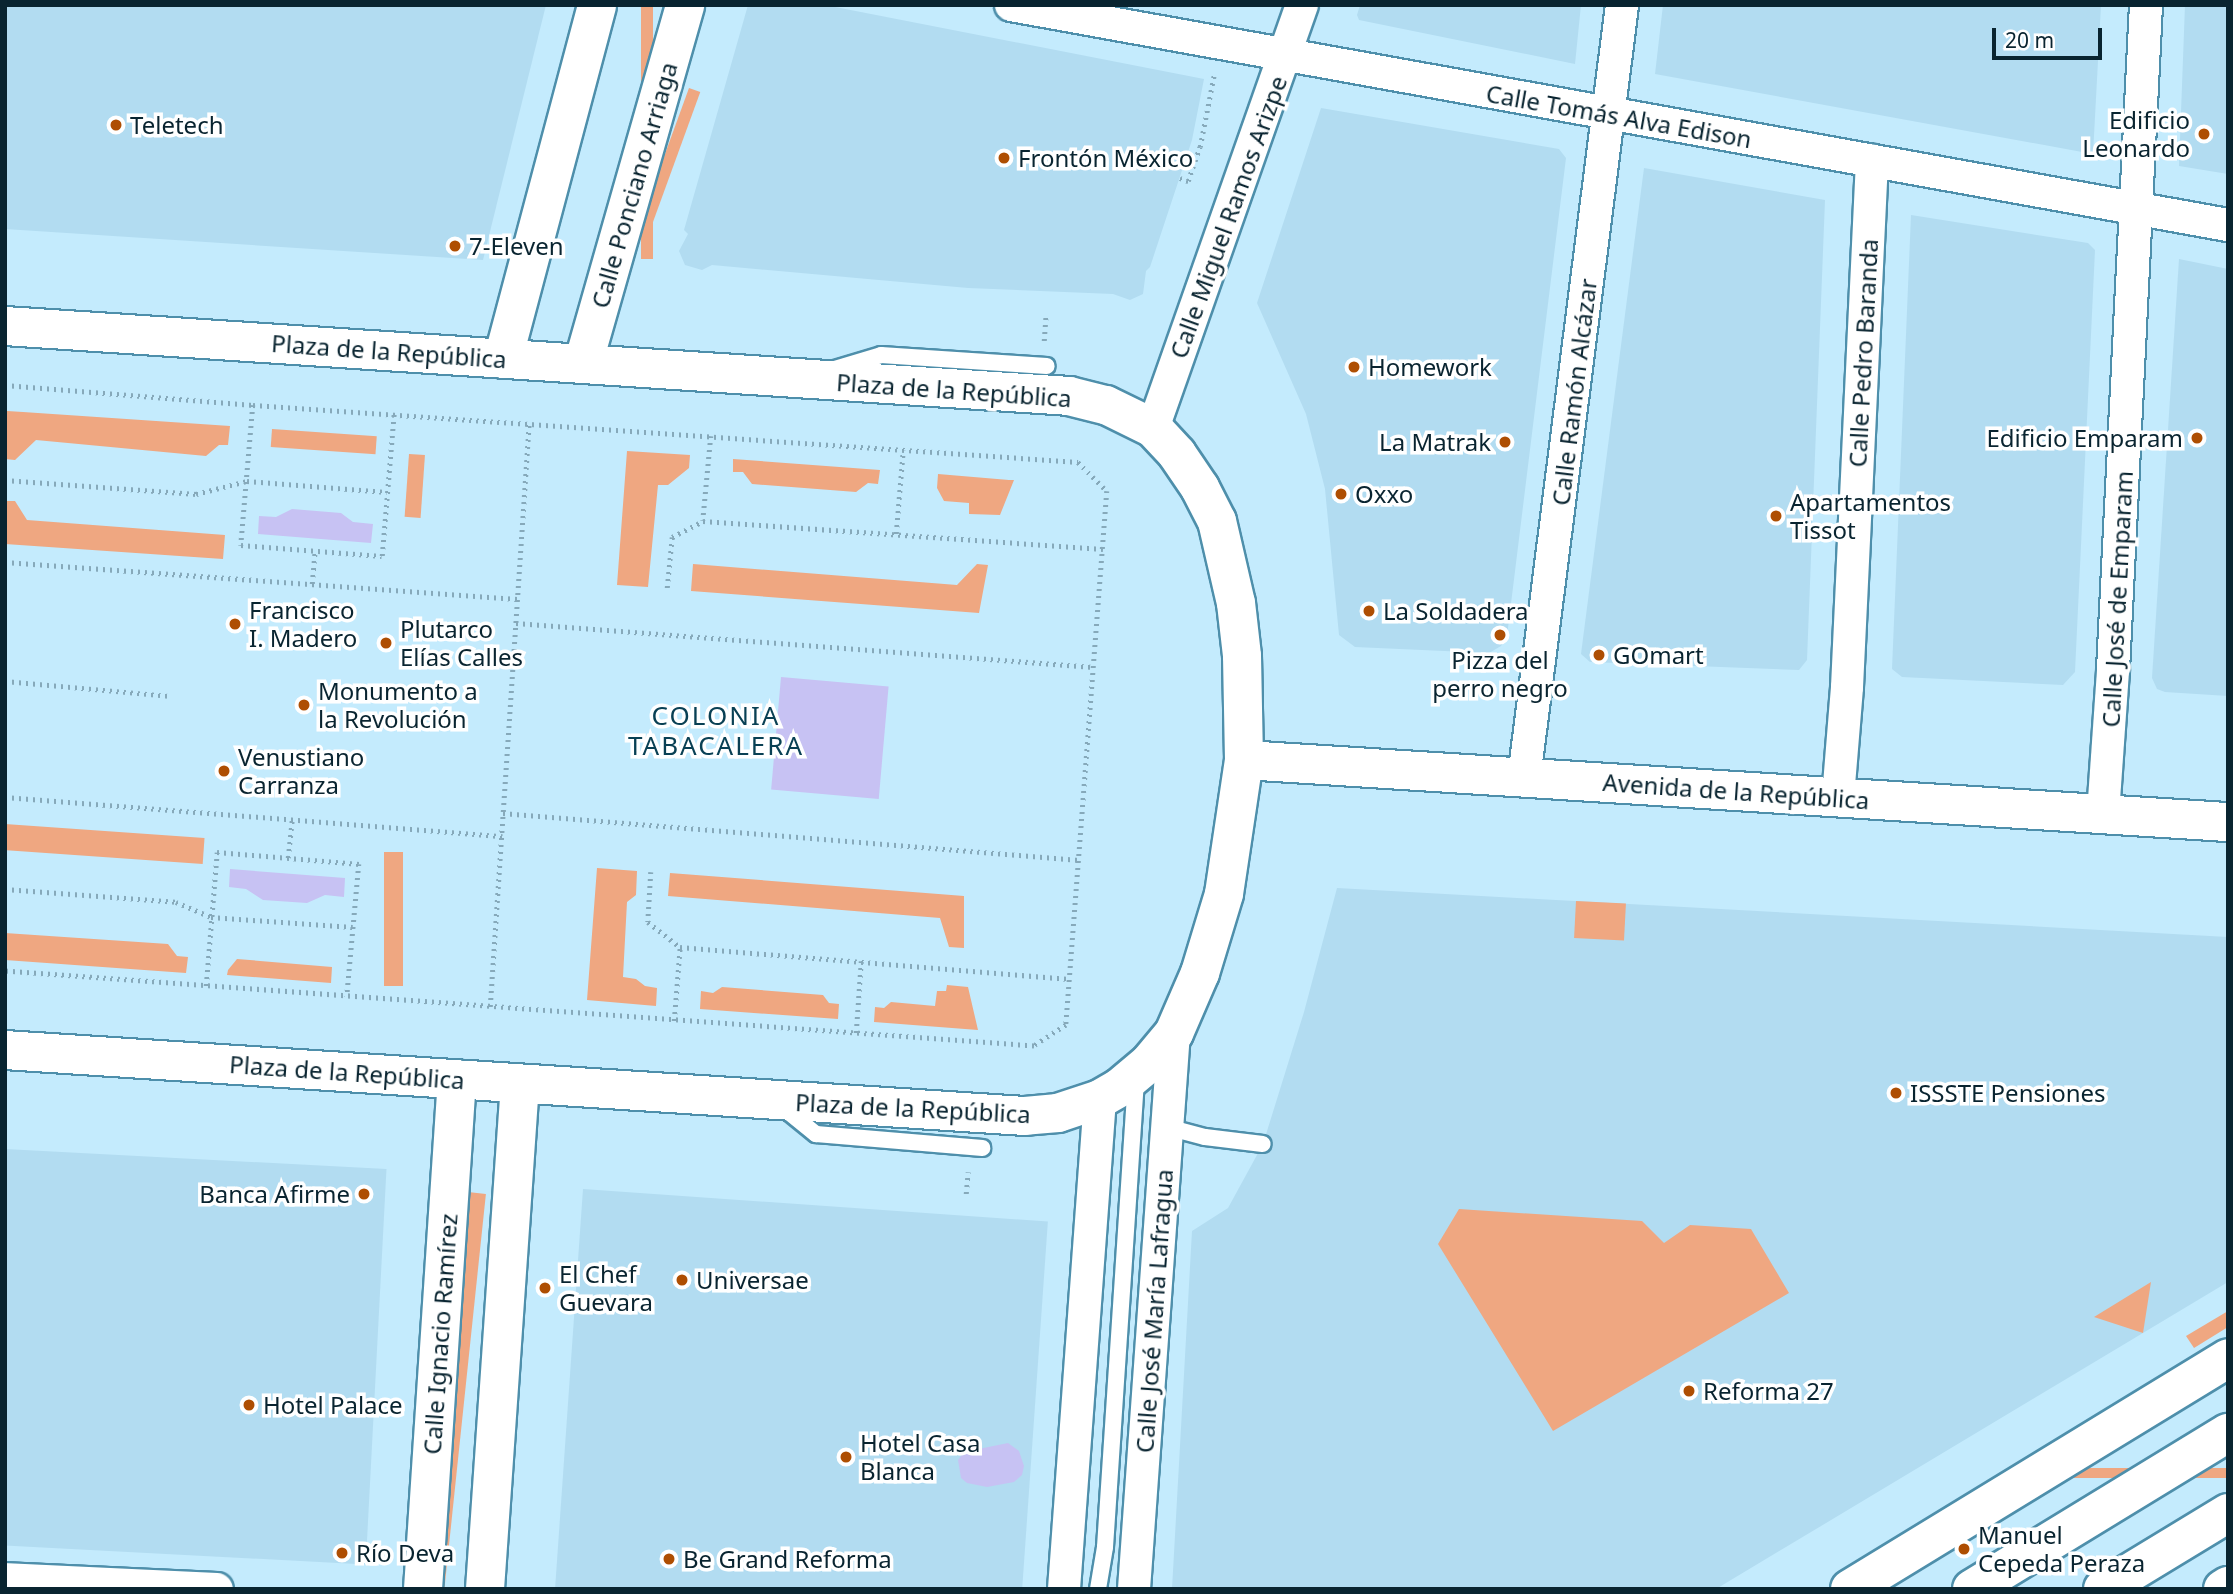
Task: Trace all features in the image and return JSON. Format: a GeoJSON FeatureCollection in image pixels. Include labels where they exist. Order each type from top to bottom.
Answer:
{"type":"FeatureCollection","features":[{"type":"Feature","properties":{"kind":"main road"},"geometry":{"type":"LineString","coordinates":[[503,359],[597,5]]}},
{"type":"Feature","properties":{"kind":"main road","name":"Calle Ponciano Arriaga"},"geometry":{"type":"LineString","coordinates":[[583,364],[685,5]]}},
{"type":"Feature","properties":{"kind":"main road","name":"Plaza de la República"},"geometry":{"type":"LineString","coordinates":[[5,326],[1069,396],[1106,405],[1153,428],[1177,454],[1200,488],[1217,522],[1228,562],[1242,656],[1244,760],[1234,842],[1224,894],[1200,973],[1174,1033],[1137,1075],[1100,1099],[1058,1113],[1025,1116],[5,1050]]}},
{"type":"Feature","properties":{"kind":"main road","name":"Avenida de la República"},"geometry":{"type":"LineString","coordinates":[[1244,760],[2228,822]]}},
{"type":"Feature","properties":{"kind":"main road","name":"Calle Ignacio Ramírez"},"geometry":{"type":"LineString","coordinates":[[423,1589],[457,1079]]}},
{"type":"Feature","properties":{"kind":"main road"},"geometry":{"type":"LineString","coordinates":[[485,1589],[520,1084]]}},
{"type":"Feature","properties":{"kind":"main road"},"geometry":{"type":"LineString","coordinates":[[1850,1589],[2228,1359]]}},
{"type":"Feature","properties":{"kind":"main road"},"geometry":{"type":"LineString","coordinates":[[1972,1589],[2228,1433]]}},
{"type":"Feature","properties":{"kind":"main road"},"geometry":{"type":"LineString","coordinates":[[2104,1589],[2228,1513]]}},
{"type":"Feature","properties":{"kind":"main road"},"geometry":{"type":"LineString","coordinates":[[2223,1589],[2228,1586]]}},
{"type":"Feature","properties":{"kind":"street","name":"Calle Tomás Alva Edison"},"geometry":{"type":"LineString","coordinates":[[1011,5],[2228,225]]}},
{"type":"Feature","properties":{"kind":"street","name":"Calle Miguel Ramos Arizpe"},"geometry":{"type":"LineString","coordinates":[[1153,428],[1302,5]]}},
{"type":"Feature","properties":{"kind":"street","name":"Calle Ramón Alcázar"},"geometry":{"type":"LineString","coordinates":[[1524,778],[1622,5]]}},
{"type":"Feature","properties":{"kind":"street","name":"Calle José de Emparam"},"geometry":{"type":"LineString","coordinates":[[2103,814],[2112,703],[2146,5]]}},
{"type":"Feature","properties":{"kind":"street","name":"Calle Pedro Baranda"},"geometry":{"type":"LineString","coordinates":[[1838,797],[1847,687],[1872,161]]}},
{"type":"Feature","properties":{"kind":"street","name":"Calle José María Lafragua"},"geometry":{"type":"LineString","coordinates":[[1134,1589],[1174,1033]]}},
{"type":"Feature","properties":{"kind":"street"},"geometry":{"type":"LineString","coordinates":[[1064,1589],[1100,1099]]}},
{"type":"Feature","properties":{"kind":"street"},"geometry":{"type":"LineString","coordinates":[[5,1579],[122,1587],[217,1589]]}},
{"type":"Feature","properties":{"kind":"lane"},"geometry":{"type":"LineString","coordinates":[[802,379],[881,355],[1047,366]]}},
{"type":"Feature","properties":{"kind":"lane"},"geometry":{"type":"LineString","coordinates":[[1098,1589],[1105,1547],[1137,1075]]}},
{"type":"Feature","properties":{"kind":"lane"},"geometry":{"type":"LineString","coordinates":[[774,1100],[816,1135],[982,1148]]}},
{"type":"Feature","properties":{"kind":"lane"},"geometry":{"type":"LineString","coordinates":[[1167,1127],[1205,1137],[1264,1144]]}},
{"type":"Feature","properties":{"kind":"path"},"geometry":{"type":"LineString","coordinates":[[1180,178],[1188,181],[1200,147],[1214,75]]}},
{"type":"Feature","properties":{"kind":"path"},"geometry":{"type":"LineString","coordinates":[[5,385],[1078,463],[1107,491],[1066,1025],[1034,1046],[5,971]]}},
{"type":"Feature","properties":{"kind":"path"},"geometry":{"type":"LineString","coordinates":[[253,405],[241,545],[382,556],[394,414]]}},
{"type":"Feature","properties":{"kind":"path"},"geometry":{"type":"LineString","coordinates":[[491,1007],[529,424]]}},
{"type":"Feature","properties":{"kind":"path"},"geometry":{"type":"LineString","coordinates":[[703,521],[711,436]]}},
{"type":"Feature","properties":{"kind":"path"},"geometry":{"type":"LineString","coordinates":[[896,534],[903,450]]}},
{"type":"Feature","properties":{"kind":"path"},"geometry":{"type":"LineString","coordinates":[[5,480],[196,494],[247,481],[387,492]]}},
{"type":"Feature","properties":{"kind":"path"},"geometry":{"type":"LineString","coordinates":[[667,589],[672,537],[703,521],[1103,549]]}},
{"type":"Feature","properties":{"kind":"path"},"geometry":{"type":"LineString","coordinates":[[312,584],[314,551]]}},
{"type":"Feature","properties":{"kind":"path"},"geometry":{"type":"LineString","coordinates":[[5,562],[517,598]]}},
{"type":"Feature","properties":{"kind":"path"},"geometry":{"type":"LineString","coordinates":[[516,623],[1093,667]]}},
{"type":"Feature","properties":{"kind":"path"},"geometry":{"type":"LineString","coordinates":[[5,681],[172,696]]}},
{"type":"Feature","properties":{"kind":"path"},"geometry":{"type":"LineString","coordinates":[[5,797],[502,836]]}},
{"type":"Feature","properties":{"kind":"path"},"geometry":{"type":"LineString","coordinates":[[503,813],[1079,860]]}},
{"type":"Feature","properties":{"kind":"path"},"geometry":{"type":"LineString","coordinates":[[288,858],[292,820]]}},
{"type":"Feature","properties":{"kind":"path"},"geometry":{"type":"LineString","coordinates":[[205,986],[217,852],[359,864],[347,996]]}},
{"type":"Feature","properties":{"kind":"path"},"geometry":{"type":"LineString","coordinates":[[651,872],[648,922],[680,947],[1070,979]]}},
{"type":"Feature","properties":{"kind":"path"},"geometry":{"type":"LineString","coordinates":[[5,889],[176,902],[211,917],[353,927]]}},
{"type":"Feature","properties":{"kind":"path"},"geometry":{"type":"LineString","coordinates":[[674,1021],[680,947]]}},
{"type":"Feature","properties":{"kind":"path"},"geometry":{"type":"LineString","coordinates":[[856,1033],[861,961]]}},
{"type":"Feature","properties":{"kind":"shaded area"},"geometry":{"type":"Polygon","coordinates":[[[5,5],[546,5],[483,260],[5,229],[5,5]]]}},
{"type":"Feature","properties":{"kind":"shaded area"},"geometry":{"type":"Polygon","coordinates":[[[641,5],[653,5],[653,259],[641,259],[641,5]]]}},
{"type":"Feature","properties":{"kind":"shaded area","name":"Frontón México"},"geometry":{"type":"Polygon","coordinates":[[[748,5],[825,5],[1204,79],[1192,140],[1150,267],[1146,271],[1143,294],[1130,300],[1113,294],[968,288],[712,265],[702,270],[685,265],[679,251],[688,234],[684,230],[748,5]]]}},
{"type":"Feature","properties":{"kind":"shaded area"},"geometry":{"type":"Polygon","coordinates":[[[1360,5],[1581,5],[1575,64],[1359,20],[1357,15],[1360,5]]]}},
{"type":"Feature","properties":{"kind":"shaded area"},"geometry":{"type":"Polygon","coordinates":[[[1663,5],[2101,5],[2093,154],[1655,74],[1663,5]]]}},
{"type":"Feature","properties":{"kind":"shaded area"},"geometry":{"type":"Polygon","coordinates":[[[2185,5],[2228,5],[2228,174],[2179,166],[2185,5]]]}},
{"type":"Feature","properties":{"kind":"shaded area"},"geometry":{"type":"Polygon","coordinates":[[[689,88],[700,92],[647,238],[636,234],[689,88]]]}},
{"type":"Feature","properties":{"kind":"shaded area"},"geometry":{"type":"Polygon","coordinates":[[[1321,108],[1559,149],[1566,158],[1507,636],[1501,646],[1489,653],[1355,647],[1339,635],[1325,489],[1306,414],[1257,303],[1321,108]]]}},
{"type":"Feature","properties":{"kind":"shaded area"},"geometry":{"type":"Polygon","coordinates":[[[1644,168],[1825,200],[1807,660],[1799,670],[1590,662],[1581,654],[1644,168]]]}},
{"type":"Feature","properties":{"kind":"shaded area"},"geometry":{"type":"Polygon","coordinates":[[[1911,215],[2088,243],[2095,250],[2075,672],[2063,685],[1902,677],[1892,669],[1911,215]]]}},
{"type":"Feature","properties":{"kind":"shaded area"},"geometry":{"type":"Polygon","coordinates":[[[2179,259],[2228,269],[2228,696],[2165,692],[2157,689],[2152,678],[2179,259]]]}},
{"type":"Feature","properties":{"kind":"shaded area"},"geometry":{"type":"Polygon","coordinates":[[[7,411],[230,426],[228,445],[219,445],[206,456],[36,440],[15,460],[5,459],[7,411]]]}},
{"type":"Feature","properties":{"kind":"shaded area"},"geometry":{"type":"Polygon","coordinates":[[[272,429],[377,436],[375,454],[271,447],[272,429]]]}},
{"type":"Feature","properties":{"kind":"shaded area"},"geometry":{"type":"Polygon","coordinates":[[[627,451],[690,455],[689,468],[668,485],[658,485],[648,587],[617,585],[627,451]]]}},
{"type":"Feature","properties":{"kind":"shaded area"},"geometry":{"type":"Polygon","coordinates":[[[409,454],[425,455],[421,518],[405,517],[409,454]]]}},
{"type":"Feature","properties":{"kind":"shaded area"},"geometry":{"type":"Polygon","coordinates":[[[733,459],[880,470],[878,484],[868,483],[856,492],[752,484],[743,472],[733,472],[733,459]]]}},
{"type":"Feature","properties":{"kind":"shaded area"},"geometry":{"type":"Polygon","coordinates":[[[938,474],[1014,480],[1000,515],[969,514],[969,503],[944,501],[937,488],[938,474]]]}},
{"type":"Feature","properties":{"kind":"shaded area"},"geometry":{"type":"Polygon","coordinates":[[[5,501],[15,501],[27,520],[225,535],[223,559],[5,544],[5,501]]]}},
{"type":"Feature","properties":{"kind":"shaded area"},"geometry":{"type":"Polygon","coordinates":[[[292,509],[341,513],[353,522],[373,524],[371,543],[258,534],[259,516],[276,517],[292,509]]]}},
{"type":"Feature","properties":{"kind":"shaded area"},"geometry":{"type":"Polygon","coordinates":[[[693,564],[957,585],[977,564],[988,565],[979,613],[691,591],[693,564]]]}},
{"type":"Feature","properties":{"kind":"shaded area"},"geometry":{"type":"Polygon","coordinates":[[[781,677],[889,686],[879,799],[771,790],[781,677]]]}},
{"type":"Feature","properties":{"kind":"shaded area"},"geometry":{"type":"Polygon","coordinates":[[[5,824],[205,838],[203,864],[5,850],[5,824]]]}},
{"type":"Feature","properties":{"kind":"shaded area"},"geometry":{"type":"Polygon","coordinates":[[[384,852],[403,852],[403,986],[384,986],[384,852]]]}},
{"type":"Feature","properties":{"kind":"shaded area"},"geometry":{"type":"Polygon","coordinates":[[[597,868],[637,871],[636,895],[627,902],[623,977],[657,988],[656,1006],[587,1000],[597,868]]]}},
{"type":"Feature","properties":{"kind":"shaded area"},"geometry":{"type":"Polygon","coordinates":[[[230,869],[345,878],[344,897],[325,895],[307,903],[263,900],[246,889],[229,887],[230,869]]]}},
{"type":"Feature","properties":{"kind":"shaded area"},"geometry":{"type":"Polygon","coordinates":[[[670,873],[964,896],[964,948],[949,947],[940,918],[668,896],[670,873]]]}},
{"type":"Feature","properties":{"kind":"shaded area"},"geometry":{"type":"Polygon","coordinates":[[[1337,888],[2228,937],[2228,1282],[1716,1589],[1172,1589],[1192,1231],[1228,1208],[1263,1144],[1304,1012],[1337,888]]]}},
{"type":"Feature","properties":{"kind":"shaded area"},"geometry":{"type":"Polygon","coordinates":[[[1576,901],[1626,904],[1624,941],[1574,938],[1576,901]]]}},
{"type":"Feature","properties":{"kind":"shaded area"},"geometry":{"type":"Polygon","coordinates":[[[5,933],[168,944],[177,956],[188,957],[186,973],[5,960],[5,933]]]}},
{"type":"Feature","properties":{"kind":"shaded area"},"geometry":{"type":"Polygon","coordinates":[[[237,959],[332,967],[331,983],[227,975],[237,959]]]}},
{"type":"Feature","properties":{"kind":"shaded area"},"geometry":{"type":"Polygon","coordinates":[[[947,985],[968,987],[978,1030],[874,1022],[875,1007],[884,1008],[891,1002],[935,1006],[937,991],[946,991],[947,985]]]}},
{"type":"Feature","properties":{"kind":"shaded area"},"geometry":{"type":"Polygon","coordinates":[[[722,987],[823,995],[829,1003],[839,1004],[838,1019],[700,1009],[701,991],[713,993],[722,987]]]}},
{"type":"Feature","properties":{"kind":"shaded area"},"geometry":{"type":"Polygon","coordinates":[[[5,1149],[386,1169],[366,1564],[5,1546],[5,1149]]]}},
{"type":"Feature","properties":{"kind":"shaded area"},"geometry":{"type":"Polygon","coordinates":[[[583,1189],[1048,1222],[1022,1589],[555,1589],[583,1189]]]}},
{"type":"Feature","properties":{"kind":"shaded area"},"geometry":{"type":"Polygon","coordinates":[[[468,1192],[486,1194],[444,1589],[426,1588],[468,1192]]]}},
{"type":"Feature","properties":{"kind":"shaded area"},"geometry":{"type":"Polygon","coordinates":[[[1459,1209],[1642,1221],[1664,1243],[1690,1225],[1751,1229],[1789,1293],[1553,1431],[1438,1244],[1459,1209]]]}},
{"type":"Feature","properties":{"kind":"shaded area"},"geometry":{"type":"Polygon","coordinates":[[[2151,1282],[2143,1333],[2094,1317],[2151,1282]]]}},
{"type":"Feature","properties":{"kind":"shaded area"},"geometry":{"type":"Polygon","coordinates":[[[2228,1311],[2228,1327],[2194,1348],[2186,1336],[2228,1311]]]}},
{"type":"Feature","properties":{"kind":"shaded area"},"geometry":{"type":"Polygon","coordinates":[[[1008,1443],[1019,1451],[1024,1466],[1022,1475],[1014,1482],[987,1487],[967,1483],[961,1478],[958,1460],[964,1452],[1008,1443]]]}},
{"type":"Feature","properties":{"kind":"shaded area"},"geometry":{"type":"Polygon","coordinates":[[[2061,1468],[2228,1468],[2228,1478],[2061,1478],[2061,1468]]]}},
{"type":"Feature","properties":{"kind":"place","name":"Teletech"},"geometry":{"type":"Point","coordinates":[116,125]}},
{"type":"Feature","properties":{"kind":"place","name":"Edificio Leonardo"},"geometry":{"type":"Point","coordinates":[2204,134]}},
{"type":"Feature","properties":{"kind":"place","name":"Frontón México"},"geometry":{"type":"Point","coordinates":[1004,158]}},
{"type":"Feature","properties":{"kind":"place","name":"7-Eleven"},"geometry":{"type":"Point","coordinates":[455,246]}},
{"type":"Feature","properties":{"kind":"place","name":"Homework"},"geometry":{"type":"Point","coordinates":[1354,367]}},
{"type":"Feature","properties":{"kind":"place","name":"Edificio Emparam"},"geometry":{"type":"Point","coordinates":[2197,438]}},
{"type":"Feature","properties":{"kind":"place","name":"La Matrak"},"geometry":{"type":"Point","coordinates":[1505,442]}},
{"type":"Feature","properties":{"kind":"place","name":"Oxxo"},"geometry":{"type":"Point","coordinates":[1341,494]}},
{"type":"Feature","properties":{"kind":"place","name":"Apartamentos Tissot"},"geometry":{"type":"Point","coordinates":[1776,516]}},
{"type":"Feature","properties":{"kind":"place","name":"La Soldadera"},"geometry":{"type":"Point","coordinates":[1369,611]}},
{"type":"Feature","properties":{"kind":"place","name":"Francisco I. Madero"},"geometry":{"type":"Point","coordinates":[235,624]}},
{"type":"Feature","properties":{"kind":"place","name":"Pizza del perro negro"},"geometry":{"type":"Point","coordinates":[1500,635]}},
{"type":"Feature","properties":{"kind":"place","name":"Plutarco Elías Calles"},"geometry":{"type":"Point","coordinates":[386,643]}},
{"type":"Feature","properties":{"kind":"place","name":"GOmart"},"geometry":{"type":"Point","coordinates":[1599,655]}},
{"type":"Feature","properties":{"kind":"place","name":"Monumento a la Revolución"},"geometry":{"type":"Point","coordinates":[304,705]}},
{"type":"Feature","properties":{"kind":"place","name":"Venustiano Carranza"},"geometry":{"type":"Point","coordinates":[224,771]}},
{"type":"Feature","properties":{"kind":"place","name":"ISSSTE Pensiones"},"geometry":{"type":"Point","coordinates":[1896,1093]}},
{"type":"Feature","properties":{"kind":"place","name":"Banca Afirme"},"geometry":{"type":"Point","coordinates":[364,1194]}},
{"type":"Feature","properties":{"kind":"place","name":"Universae"},"geometry":{"type":"Point","coordinates":[682,1280]}},
{"type":"Feature","properties":{"kind":"place","name":"El Chef Guevara"},"geometry":{"type":"Point","coordinates":[545,1288]}},
{"type":"Feature","properties":{"kind":"place","name":"Reforma 27"},"geometry":{"type":"Point","coordinates":[1689,1391]}},
{"type":"Feature","properties":{"kind":"place","name":"Hotel Palace"},"geometry":{"type":"Point","coordinates":[249,1405]}},
{"type":"Feature","properties":{"kind":"place","name":"Hotel Casa Blanca"},"geometry":{"type":"Point","coordinates":[846,1457]}},
{"type":"Feature","properties":{"kind":"place","name":"Manuel Cepeda Peraza"},"geometry":{"type":"Point","coordinates":[1964,1549]}},
{"type":"Feature","properties":{"kind":"place","name":"Río Deva"},"geometry":{"type":"Point","coordinates":[342,1553]}},
{"type":"Feature","properties":{"kind":"place","name":"Be Grand Reforma"},"geometry":{"type":"Point","coordinates":[669,1559]}},
{"type":"Feature","properties":{"kind":"district","name":"COLONIA TABACALERA"},"geometry":{"type":"Point","coordinates":[716,731]}}]}
